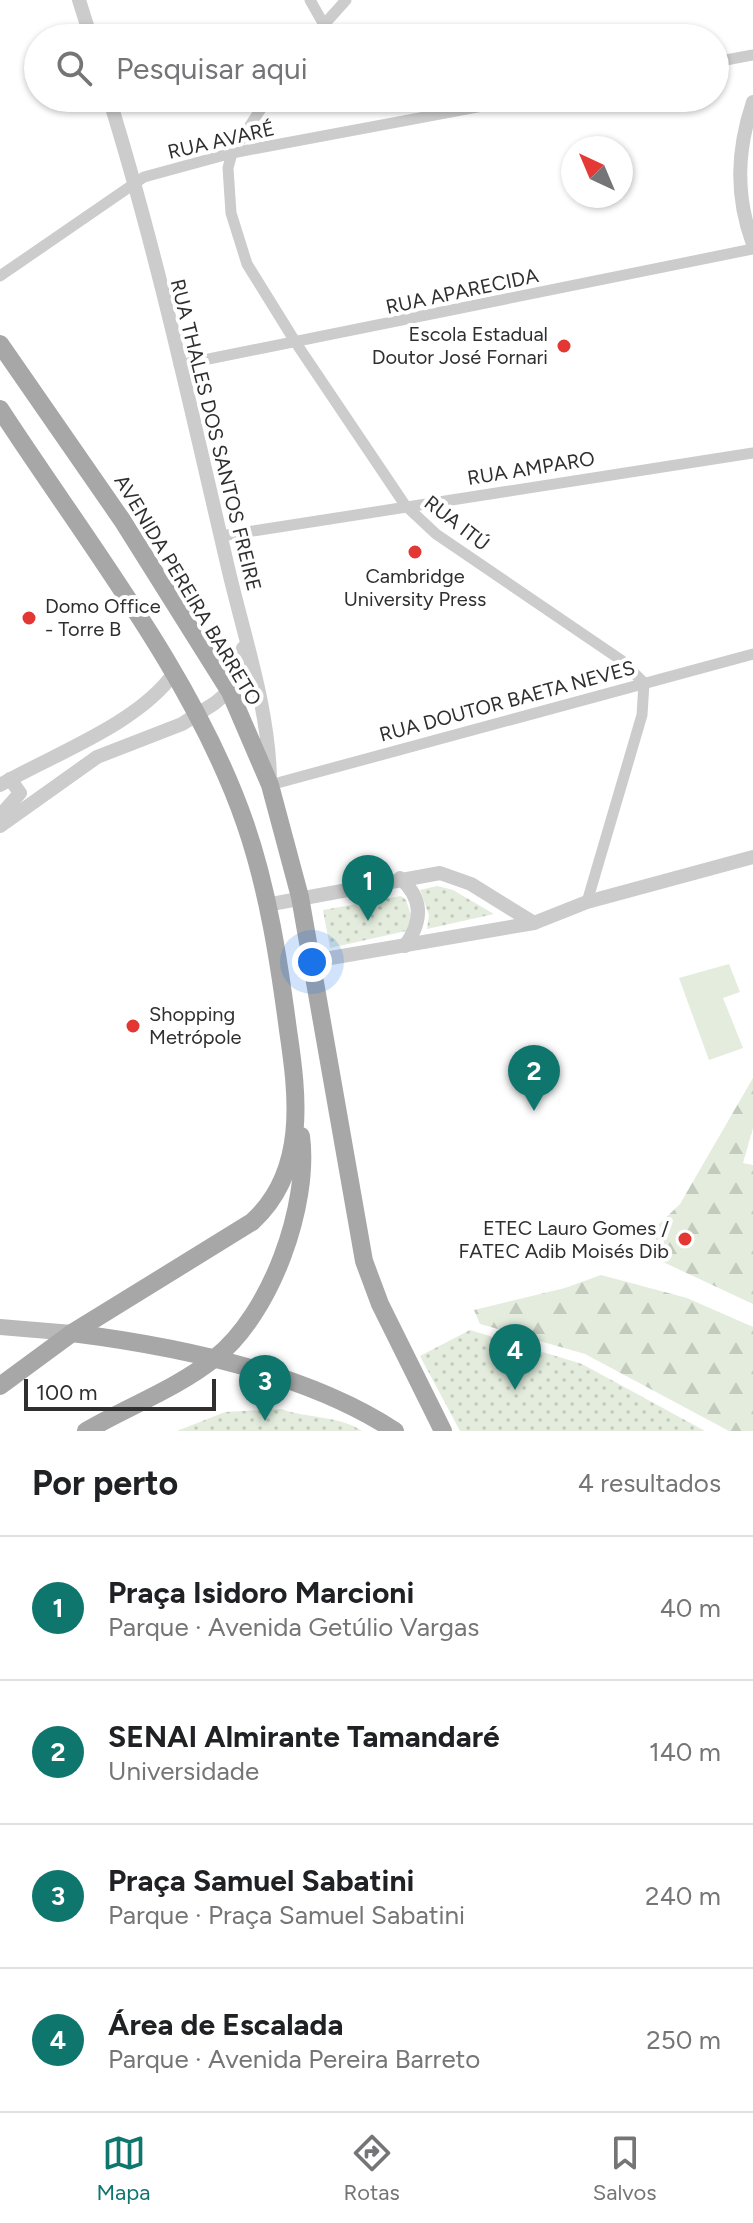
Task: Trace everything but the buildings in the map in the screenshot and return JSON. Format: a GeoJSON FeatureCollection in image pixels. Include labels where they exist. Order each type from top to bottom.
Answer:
{"type":"FeatureCollection","features":[{"type":"Feature","properties":{"kind":"main road","name":"AVENIDA PEREIRA BARRETO"},"geometry":{"type":"LineString","coordinates":[[0,344],[122,520],[230,692],[270,785],[300,897],[313,961],[364,1261],[380,1304],[443,1431]]}},
{"type":"Feature","properties":{"kind":"main road"},"geometry":{"type":"LineString","coordinates":[[0,409],[174,673],[198,714],[246,825],[266,905],[287,1017],[303,1163],[299,1193],[279,1265],[252,1315],[216,1358],[170,1387],[86,1431]]}},
{"type":"Feature","properties":{"kind":"main road"},"geometry":{"type":"LineString","coordinates":[[0,1370],[72,1333],[252,1222],[266,1209],[288,1170],[298,1117]]}},
{"type":"Feature","properties":{"kind":"main road"},"geometry":{"type":"LineString","coordinates":[[0,1327],[72,1333],[216,1358],[339,1401],[395,1431]]}},
{"type":"Feature","properties":{"kind":"main road"},"geometry":{"type":"LineString","coordinates":[[0,1386],[72,1333]]}},
{"type":"Feature","properties":{"kind":"street"},"geometry":{"type":"LineString","coordinates":[[79,0],[87,24]]}},
{"type":"Feature","properties":{"kind":"street"},"geometry":{"type":"LineString","coordinates":[[310,0],[323,23],[346,0]]}},
{"type":"Feature","properties":{"kind":"street"},"geometry":{"type":"LineString","coordinates":[[729,59],[753,55]]}},
{"type":"Feature","properties":{"kind":"street"},"geometry":{"type":"LineString","coordinates":[[753,102],[741,143],[739,187],[753,246]]}},
{"type":"Feature","properties":{"kind":"street","name":"RUA THALES DOS SANTOS FREIRE"},"geometry":{"type":"LineString","coordinates":[[113,112],[221,536],[266,729],[270,785]]}},
{"type":"Feature","properties":{"kind":"street","name":"RUA ITÚ"},"geometry":{"type":"LineString","coordinates":[[259,112],[232,153],[228,185],[237,239],[247,264],[296,343],[405,505],[436,534],[621,660],[644,683]]}},
{"type":"Feature","properties":{"kind":"street","name":"RUA AVARÉ"},"geometry":{"type":"LineString","coordinates":[[0,276],[133,181],[232,153],[451,112]]}},
{"type":"Feature","properties":{"kind":"street","name":"RUA APARECIDA"},"geometry":{"type":"LineString","coordinates":[[179,365],[753,246]]}},
{"type":"Feature","properties":{"kind":"street","name":"RUA AMPARO"},"geometry":{"type":"LineString","coordinates":[[221,536],[753,453]]}},
{"type":"Feature","properties":{"kind":"street"},"geometry":{"type":"LineString","coordinates":[[0,826],[97,757],[198,714],[230,692],[238,679],[244,640]]}},
{"type":"Feature","properties":{"kind":"street","name":"RUA DOUTOR BAETA NEVES"},"geometry":{"type":"LineString","coordinates":[[270,785],[753,654]]}},
{"type":"Feature","properties":{"kind":"street"},"geometry":{"type":"LineString","coordinates":[[0,816],[20,793],[5,782],[137,710],[163,689],[174,673]]}},
{"type":"Feature","properties":{"kind":"street"},"geometry":{"type":"LineString","coordinates":[[587,902],[642,715],[644,683]]}},
{"type":"Feature","properties":{"kind":"street"},"geometry":{"type":"LineString","coordinates":[[313,961],[534,923],[587,902],[753,857]]}},
{"type":"Feature","properties":{"kind":"street"},"geometry":{"type":"LineString","coordinates":[[266,905],[400,878],[449,874],[510,905],[534,923]]}},
{"type":"Feature","properties":{"kind":"street"},"geometry":{"type":"LineString","coordinates":[[400,878],[415,896],[419,911],[418,927],[405,946]]}},
{"type":"Feature","properties":{"kind":"green space"},"geometry":{"type":"Polygon","coordinates":[[[437,886],[453,890],[494,914],[427,929],[429,915],[420,890],[437,886]]]}},
{"type":"Feature","properties":{"kind":"green space"},"geometry":{"type":"Polygon","coordinates":[[[401,896],[406,900],[412,918],[406,931],[330,948],[323,910],[401,896]]]}},
{"type":"Feature","properties":{"kind":"green space"},"geometry":{"type":"Polygon","coordinates":[[[729,964],[740,992],[723,998],[743,1048],[709,1060],[679,978],[729,964]]]}},
{"type":"Feature","properties":{"kind":"green space"},"geometry":{"type":"Polygon","coordinates":[[[753,1078],[753,1128],[743,1163],[753,1165],[753,1304],[663,1262],[653,1230],[680,1204],[753,1078]]]}},
{"type":"Feature","properties":{"kind":"green space"},"geometry":{"type":"Polygon","coordinates":[[[601,1275],[687,1298],[753,1327],[753,1431],[729,1431],[585,1354],[480,1324],[474,1310],[565,1288],[601,1275]]]}},
{"type":"Feature","properties":{"kind":"green space"},"geometry":{"type":"Polygon","coordinates":[[[470,1330],[582,1364],[705,1431],[460,1431],[420,1356],[470,1330]]]}},
{"type":"Feature","properties":{"kind":"green space"},"geometry":{"type":"Polygon","coordinates":[[[281,1409],[344,1422],[362,1431],[177,1431],[225,1412],[281,1409]]]}},
{"type":"Feature","properties":{"kind":"place","name":"Escola Estadual Doutor José Fornari"},"geometry":{"type":"Point","coordinates":[564,346]}},
{"type":"Feature","properties":{"kind":"place","name":"Cambridge University Press"},"geometry":{"type":"Point","coordinates":[415,552]}},
{"type":"Feature","properties":{"kind":"place","name":"Domo Office - Torre B"},"geometry":{"type":"Point","coordinates":[29,618]}},
{"type":"Feature","properties":{"kind":"place","name":"Praça Isidoro Marcioni"},"geometry":{"type":"Point","coordinates":[368,921]}},
{"type":"Feature","properties":{"kind":"place","name":"Shopping Metrópole"},"geometry":{"type":"Point","coordinates":[133,1026]}},
{"type":"Feature","properties":{"kind":"place","name":"SENAI Almirante Tamandaré"},"geometry":{"type":"Point","coordinates":[534,1111]}},
{"type":"Feature","properties":{"kind":"place","name":"ETEC Lauro Gomes / FATEC Adib Moisés Dib"},"geometry":{"type":"Point","coordinates":[685,1239]}},
{"type":"Feature","properties":{"kind":"place","name":"Área de Escalada"},"geometry":{"type":"Point","coordinates":[515,1390]}},
{"type":"Feature","properties":{"kind":"place","name":"Praça Samuel Sabatini"},"geometry":{"type":"Point","coordinates":[265,1421]}}]}
